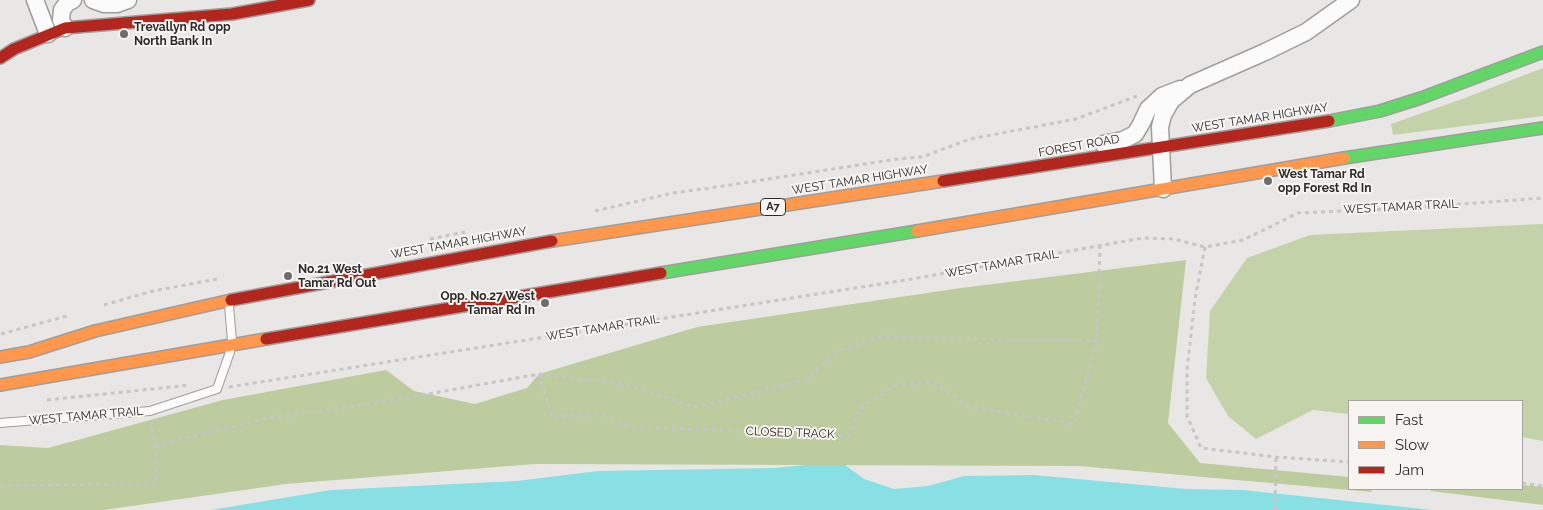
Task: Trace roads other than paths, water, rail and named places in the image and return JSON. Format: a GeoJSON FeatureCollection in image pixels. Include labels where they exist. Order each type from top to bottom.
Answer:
{"type":"FeatureCollection","features":[{"type":"Feature","properties":{"kind":"main road"},"geometry":{"type":"LineString","coordinates":[[0,58],[14,49],[65,28],[232,14],[309,0]]}},
{"type":"Feature","properties":{"kind":"main road","name":"WEST TAMAR HIGHWAY"},"geometry":{"type":"LineString","coordinates":[[0,357],[29,352],[95,331],[229,300],[518,246],[1332,121],[1380,111],[1421,98],[1543,52]]}},
{"type":"Feature","properties":{"kind":"main road"},"geometry":{"type":"LineString","coordinates":[[0,386],[1360,154],[1543,128]]}},
{"type":"Feature","properties":{"kind":"street"},"geometry":{"type":"LineString","coordinates":[[35,0],[48,34]]}},
{"type":"Feature","properties":{"kind":"street"},"geometry":{"type":"LineString","coordinates":[[65,28],[61,20],[62,10],[66,2],[73,0]]}},
{"type":"Feature","properties":{"kind":"street"},"geometry":{"type":"LineString","coordinates":[[93,0],[104,4],[117,4],[128,0]]}},
{"type":"Feature","properties":{"kind":"street","name":"FOREST ROAD"},"geometry":{"type":"LineString","coordinates":[[979,176],[1006,161],[1033,154],[1123,140],[1134,134],[1148,108],[1162,96],[1306,32],[1351,0]]}},
{"type":"Feature","properties":{"kind":"street","name":"FOREST ROAD"},"geometry":{"type":"LineString","coordinates":[[1163,189],[1160,127],[1163,115],[1171,102],[1190,85]]}},
{"type":"Feature","properties":{"kind":"lane"},"geometry":{"type":"LineString","coordinates":[[229,300],[232,345]]}},
{"type":"Feature","properties":{"kind":"lane","name":"WEST TAMAR TRAIL"},"geometry":{"type":"LineString","coordinates":[[0,424],[150,411],[217,389],[232,345]]}},
{"type":"Feature","properties":{"kind":"water"},"geometry":{"type":"Polygon","coordinates":[[[806,465],[845,465],[864,479],[894,489],[928,486],[964,476],[1034,475],[1186,489],[1243,490],[1433,510],[211,510],[331,490],[517,481],[598,471],[774,468],[806,465]]]}},
{"type":"Feature","properties":{"kind":"place","name":"Trevallyn Rd opp North Bank In"},"geometry":{"type":"Point","coordinates":[124,34]}},
{"type":"Feature","properties":{"kind":"place","name":"West Tamar Rd opp Forest Rd In"},"geometry":{"type":"Point","coordinates":[1268,181]}},
{"type":"Feature","properties":{"kind":"place","name":"No.21 West Tamar Rd Out"},"geometry":{"type":"Point","coordinates":[288,276]}},
{"type":"Feature","properties":{"kind":"place","name":"Opp. No.27 West Tamar Rd In"},"geometry":{"type":"Point","coordinates":[545,303]}}]}
